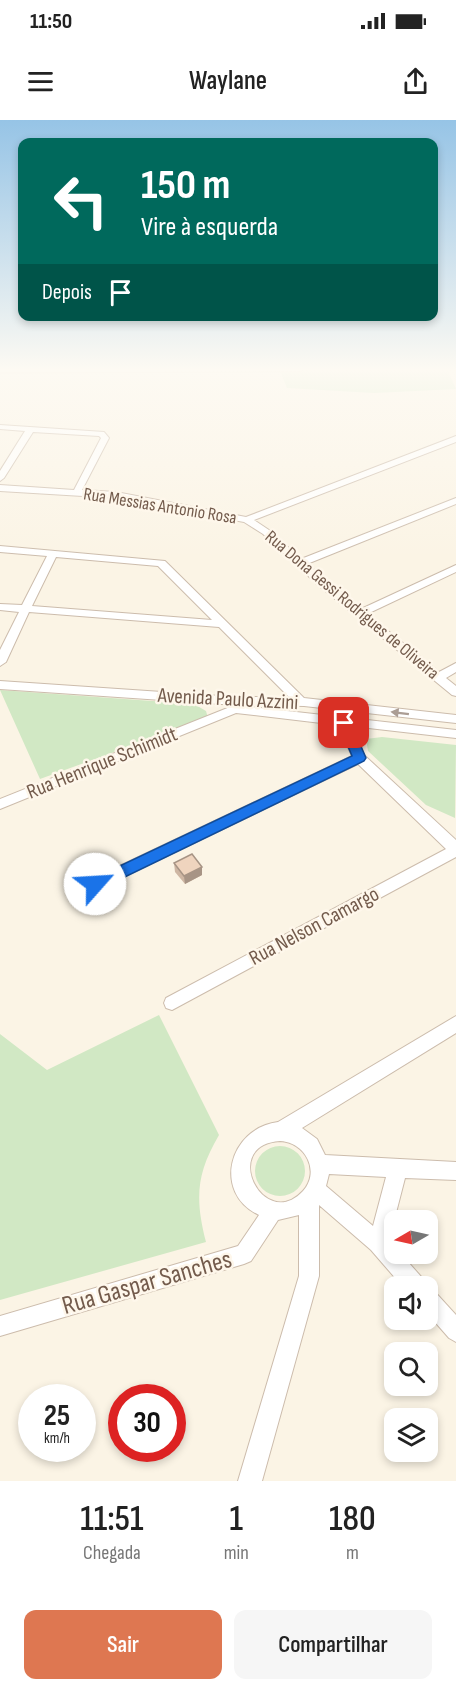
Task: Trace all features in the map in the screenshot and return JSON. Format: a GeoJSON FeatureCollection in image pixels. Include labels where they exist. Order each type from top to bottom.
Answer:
{"type":"FeatureCollection","features":[{"type":"Feature","properties":{"kind":"street"},"geometry":{"type":"LineString","coordinates":[[0,478],[29,432]]}},
{"type":"Feature","properties":{"kind":"street"},"geometry":{"type":"LineString","coordinates":[[66,432],[101,434],[105,438],[77,492]]}},
{"type":"Feature","properties":{"kind":"street"},"geometry":{"type":"LineString","coordinates":[[247,520],[456,439]]}},
{"type":"Feature","properties":{"kind":"street","name":"Rua Messias Antonio Rosa"},"geometry":{"type":"LineString","coordinates":[[0,488],[116,495],[247,520]]}},
{"type":"Feature","properties":{"kind":"street"},"geometry":{"type":"LineString","coordinates":[[300,563],[456,501]]}},
{"type":"Feature","properties":{"kind":"street","name":"Rua Dona Gessi Rodrigues de Oliveira"},"geometry":{"type":"LineString","coordinates":[[247,520],[266,532],[300,563],[456,692]]}},
{"type":"Feature","properties":{"kind":"street"},"geometry":{"type":"LineString","coordinates":[[0,549],[161,564],[301,702],[314,720]]}},
{"type":"Feature","properties":{"kind":"street"},"geometry":{"type":"LineString","coordinates":[[0,662],[53,553]]}},
{"type":"Feature","properties":{"kind":"street"},"geometry":{"type":"LineString","coordinates":[[362,613],[456,568]]}},
{"type":"Feature","properties":{"kind":"street"},"geometry":{"type":"LineString","coordinates":[[0,607],[224,624]]}},
{"type":"Feature","properties":{"kind":"street"},"geometry":{"type":"LineString","coordinates":[[438,677],[456,667]]}},
{"type":"Feature","properties":{"kind":"street","name":"Avenida Paulo Azzini"},"geometry":{"type":"LineString","coordinates":[[0,685],[221,700],[237,704],[301,702],[456,719]]}},
{"type":"Feature","properties":{"kind":"street","name":"Rua Henrique Schimidt"},"geometry":{"type":"LineString","coordinates":[[0,804],[237,704],[314,720],[344,723]]}},
{"type":"Feature","properties":{"kind":"street"},"geometry":{"type":"LineString","coordinates":[[343,706],[351,709],[355,714],[353,720],[344,723]]}},
{"type":"Feature","properties":{"kind":"street"},"geometry":{"type":"LineString","coordinates":[[344,723],[456,734]]}},
{"type":"Feature","properties":{"kind":"street"},"geometry":{"type":"LineString","coordinates":[[344,723],[359,758],[456,849]]}},
{"type":"Feature","properties":{"kind":"street"},"geometry":{"type":"LineString","coordinates":[[95,884],[359,758]]}},
{"type":"Feature","properties":{"kind":"street","name":"Rua Nelson Camargo"},"geometry":{"type":"LineString","coordinates":[[172,1002],[456,849]]}},
{"type":"Feature","properties":{"kind":"street"},"geometry":{"type":"LineString","coordinates":[[281,1131],[456,1024]]}},
{"type":"Feature","properties":{"kind":"street"},"geometry":{"type":"LineString","coordinates":[[250,1481],[309,1276],[312,1195],[319,1177],[318,1164],[305,1141],[294,1134],[281,1131],[269,1132],[257,1137],[242,1159],[244,1185],[251,1197],[261,1206],[273,1211],[286,1212],[298,1208],[312,1195]]}},
{"type":"Feature","properties":{"kind":"street"},"geometry":{"type":"LineString","coordinates":[[318,1164],[456,1171]]}},
{"type":"Feature","properties":{"kind":"street"},"geometry":{"type":"LineString","coordinates":[[378,1243],[398,1168]]}},
{"type":"Feature","properties":{"kind":"street"},"geometry":{"type":"LineString","coordinates":[[312,1195],[378,1243],[407,1276]]}},
{"type":"Feature","properties":{"kind":"street","name":"Rua Gaspar Sanches"},"geometry":{"type":"LineString","coordinates":[[0,1326],[244,1254],[273,1211]]}},
{"type":"Feature","properties":{"kind":"street"},"geometry":{"type":"LineString","coordinates":[[438,1310],[456,1331]]}},
{"type":"Feature","properties":{"kind":"green space"},"geometry":{"type":"Polygon","coordinates":[[[0,690],[194,704],[206,711],[208,718],[40,779],[0,690]]]}},
{"type":"Feature","properties":{"kind":"green space"},"geometry":{"type":"Polygon","coordinates":[[[382,737],[456,745],[455,818],[426,805],[368,751],[366,739],[382,737]]]}},
{"type":"Feature","properties":{"kind":"green space"},"geometry":{"type":"Polygon","coordinates":[[[159,1015],[219,1135],[206,1162],[200,1187],[200,1213],[206,1242],[0,1300],[0,1034],[47,1070],[159,1015]]]}},
{"type":"Feature","properties":{"kind":"green space"},"geometry":{"type":"Polygon","coordinates":[[[280,1146],[289,1148],[300,1157],[305,1171],[303,1180],[294,1191],[280,1196],[271,1194],[260,1185],[255,1171],[257,1162],[266,1151],[280,1146]]]}},
{"type":"Feature","properties":{"kind":"building"},"geometry":{"type":"Polygon","coordinates":[[[192,854],[202,867],[184,876],[174,863],[192,854]]]}},
{"type":"Feature","properties":{"kind":"route"},"geometry":{"type":"LineString","coordinates":[[95,884],[359,758],[344,723]]}}]}
